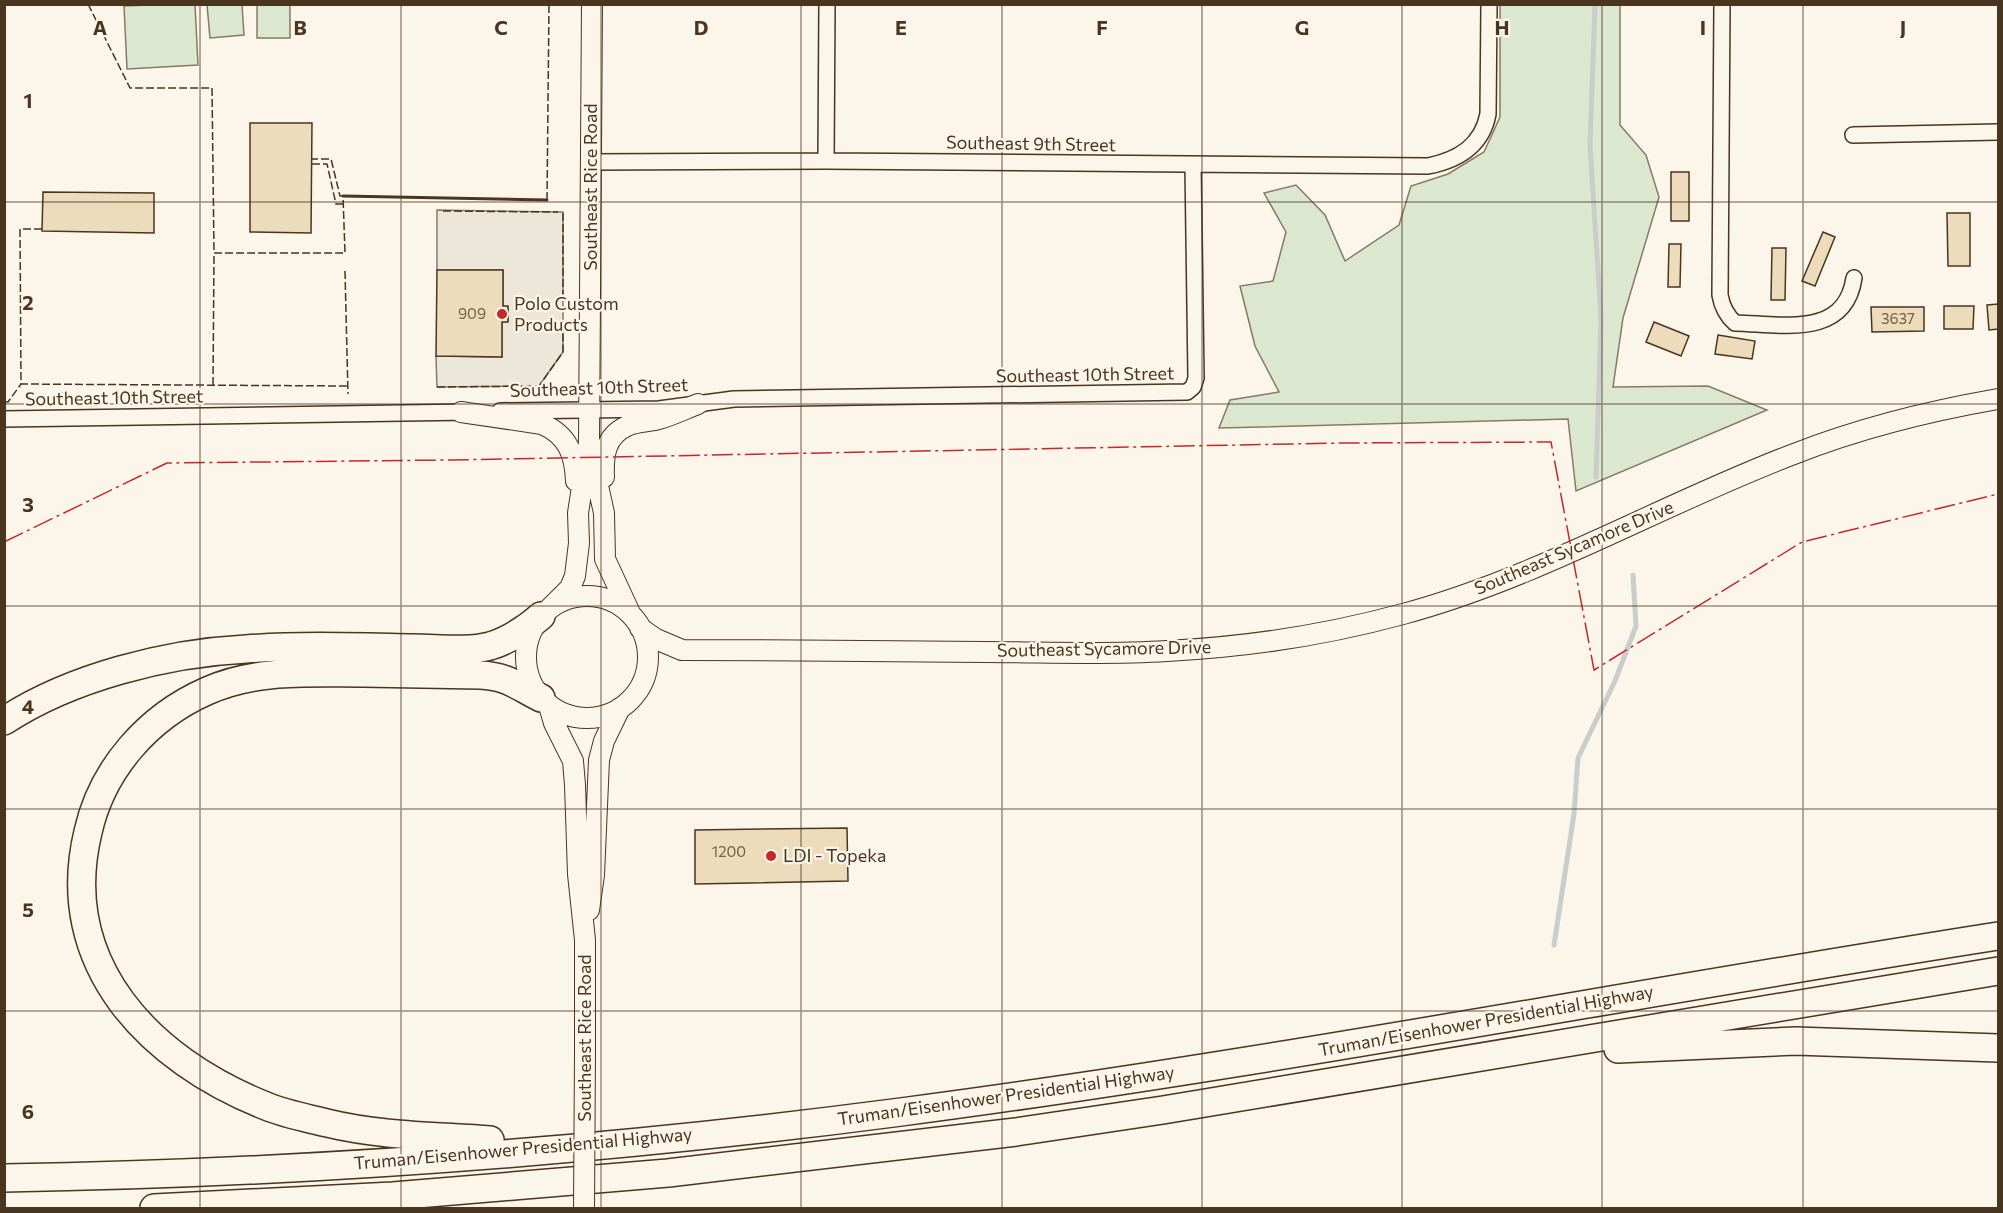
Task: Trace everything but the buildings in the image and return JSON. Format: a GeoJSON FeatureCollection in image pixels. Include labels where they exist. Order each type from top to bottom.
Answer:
{"type":"FeatureCollection","features":[{"type":"Feature","properties":{"kind":"highway"},"geometry":{"type":"LineString","coordinates":[[4,721],[85,682],[164,659],[244,649],[488,646],[524,630],[545,613]]}},
{"type":"Feature","properties":{"kind":"highway"},"geometry":{"type":"LineString","coordinates":[[545,702],[507,678],[495,675],[274,674],[208,691],[178,707],[154,724],[136,741],[120,759],[102,792],[90,819],[84,845],[81,882],[83,910],[90,942],[100,968],[117,998],[140,1026],[165,1048],[195,1069],[226,1088],[267,1107],[328,1124],[363,1130],[493,1140],[660,1139]]}},
{"type":"Feature","properties":{"kind":"highway","name":"Truman/Eisenhower Presidential Highway"},"geometry":{"type":"LineString","coordinates":[[4,1178],[273,1168],[486,1154],[660,1139],[897,1113],[1096,1085],[1998,936]]}},
{"type":"Feature","properties":{"kind":"highway","name":"Truman/Eisenhower Presidential Highway"},"geometry":{"type":"LineString","coordinates":[[154,1209],[393,1196],[668,1173],[1016,1132],[1163,1110],[1998,971]]}},
{"type":"Feature","properties":{"kind":"highway"},"geometry":{"type":"LineString","coordinates":[[1482,1057],[1797,1041],[1998,1048]]}},
{"type":"Feature","properties":{"kind":"highway"},"geometry":{"type":"LineString","coordinates":[[464,1209],[668,1173]]}},
{"type":"Feature","properties":{"kind":"street","name":"Southeast Rice Road"},"geometry":{"type":"LineString","coordinates":[[545,613],[570,588],[575,576],[579,543],[578,513],[589,442],[592,4]]}},
{"type":"Feature","properties":{"kind":"street"},"geometry":{"type":"LineString","coordinates":[[826,161],[827,4]]}},
{"type":"Feature","properties":{"kind":"street","name":"Southeast 9th Street"},"geometry":{"type":"LineString","coordinates":[[591,162],[826,161],[1428,166],[1452,160],[1467,151],[1483,132],[1488,114],[1489,4]]}},
{"type":"Feature","properties":{"kind":"street"},"geometry":{"type":"LineString","coordinates":[[1722,4],[1719,295],[1722,307],[1735,323],[1808,324],[1828,319],[1838,312],[1847,302],[1854,278]]}},
{"type":"Feature","properties":{"kind":"street"},"geometry":{"type":"LineString","coordinates":[[1853,135],[1998,132]]}},
{"type":"Feature","properties":{"kind":"street","name":"Southeast 10th Street"},"geometry":{"type":"LineString","coordinates":[[4,419],[659,409],[734,399],[1187,392],[1193,387],[1196,378],[1193,165]]}},
{"type":"Feature","properties":{"kind":"street","name":"Southeast Sycamore Drive"},"geometry":{"type":"LineString","coordinates":[[635,622],[656,639],[682,650],[1135,652],[1214,648],[1296,637],[1356,626],[1463,596],[1521,575],[1796,453],[1852,433],[1912,417],[1998,399]]}},
{"type":"Feature","properties":{"kind":"street"},"geometry":{"type":"LineString","coordinates":[[604,513],[603,455],[610,439],[628,425],[674,414],[698,404]]}},
{"type":"Feature","properties":{"kind":"street"},"geometry":{"type":"LineString","coordinates":[[461,412],[542,424],[560,435],[567,443],[575,462],[578,513]]}},
{"type":"Feature","properties":{"kind":"street","name":"Southeast Rice Road"},"geometry":{"type":"LineString","coordinates":[[589,442],[604,513],[605,559],[635,622]]}},
{"type":"Feature","properties":{"kind":"street"},"geometry":{"type":"LineString","coordinates":[[591,597],[613,602],[635,622],[645,640],[647,666],[638,690],[620,708],[600,717],[568,716],[545,702],[533,686],[527,672],[525,657],[527,643],[533,628],[545,613],[569,599],[591,597]]}},
{"type":"Feature","properties":{"kind":"street","name":"Southeast Rice Road"},"geometry":{"type":"LineString","coordinates":[[545,702],[573,761],[578,874],[585,940],[584,1209]]}},
{"type":"Feature","properties":{"kind":"street","name":"Southeast Rice Road"},"geometry":{"type":"LineString","coordinates":[[585,940],[594,875],[599,760],[604,741],[620,708]]}},
{"type":"Feature","properties":{"kind":"green space"},"geometry":{"type":"Polygon","coordinates":[[[195,5],[198,65],[127,69],[124,6],[195,5]]]}},
{"type":"Feature","properties":{"kind":"green space"},"geometry":{"type":"Polygon","coordinates":[[[207,5],[242,5],[244,35],[210,38],[207,5]]]}},
{"type":"Feature","properties":{"kind":"green space"},"geometry":{"type":"Polygon","coordinates":[[[257,5],[290,5],[290,38],[257,38],[257,5]]]}},
{"type":"Feature","properties":{"kind":"green space"},"geometry":{"type":"Polygon","coordinates":[[[1500,5],[1620,5],[1620,125],[1646,155],[1659,197],[1623,318],[1613,387],[1708,386],[1767,410],[1576,491],[1568,419],[1219,428],[1230,400],[1279,392],[1255,346],[1240,286],[1273,281],[1286,232],[1264,193],[1296,185],[1325,215],[1345,261],[1399,225],[1411,186],[1448,174],[1484,152],[1500,117],[1500,5]]]}},
{"type":"Feature","properties":{"kind":"shaded area"},"geometry":{"type":"Polygon","coordinates":[[[437,210],[563,212],[563,352],[539,386],[437,387],[436,356],[502,357],[502,322],[508,321],[508,307],[503,306],[503,270],[437,270],[437,210]]]}},
{"type":"Feature","properties":{"kind":"waterway"},"geometry":{"type":"LineString","coordinates":[[1595,4],[1590,145],[1601,318],[1596,477]]}},
{"type":"Feature","properties":{"kind":"waterway"},"geometry":{"type":"LineString","coordinates":[[1554,945],[1574,814],[1578,758],[1615,681],[1636,626],[1633,575]]}},
{"type":"Feature","properties":{"kind":"fence"},"geometry":{"type":"LineString","coordinates":[[88,4],[130,88],[212,88],[214,253],[345,253],[343,196],[340,196],[331,159],[312,159]]}},
{"type":"Feature","properties":{"kind":"fence"},"geometry":{"type":"LineString","coordinates":[[547,200],[549,4]]}},
{"type":"Feature","properties":{"kind":"fence"},"geometry":{"type":"LineString","coordinates":[[312,164],[327,164],[336,204],[343,204]]}},
{"type":"Feature","properties":{"kind":"fence"},"geometry":{"type":"LineString","coordinates":[[443,211],[558,212]]}},
{"type":"Feature","properties":{"kind":"fence"},"geometry":{"type":"LineString","coordinates":[[563,213],[563,294]]}},
{"type":"Feature","properties":{"kind":"fence"},"geometry":{"type":"LineString","coordinates":[[42,229],[20,229],[21,384],[348,386]]}},
{"type":"Feature","properties":{"kind":"fence"},"geometry":{"type":"LineString","coordinates":[[213,385],[214,253]]}},
{"type":"Feature","properties":{"kind":"fence"},"geometry":{"type":"LineString","coordinates":[[345,271],[348,394]]}},
{"type":"Feature","properties":{"kind":"fence"},"geometry":{"type":"LineString","coordinates":[[437,387],[539,386],[563,352],[563,322]]}},
{"type":"Feature","properties":{"kind":"fence"},"geometry":{"type":"LineString","coordinates":[[4,402],[8,402],[21,384]]}},
{"type":"Feature","properties":{"kind":"wall"},"geometry":{"type":"LineString","coordinates":[[343,196],[547,200]]}},
{"type":"Feature","properties":{"kind":"power"},"geometry":{"type":"LineString","coordinates":[[4,542],[167,463],[450,460],[1344,443],[1551,442],[1594,670],[1802,542],[1998,494]]}},
{"type":"Feature","properties":{"kind":"place","name":"Polo Custom Products"},"geometry":{"type":"Point","coordinates":[502,314]}},
{"type":"Feature","properties":{"kind":"place","name":"LDI - Topeka"},"geometry":{"type":"Point","coordinates":[771,856]}}]}
